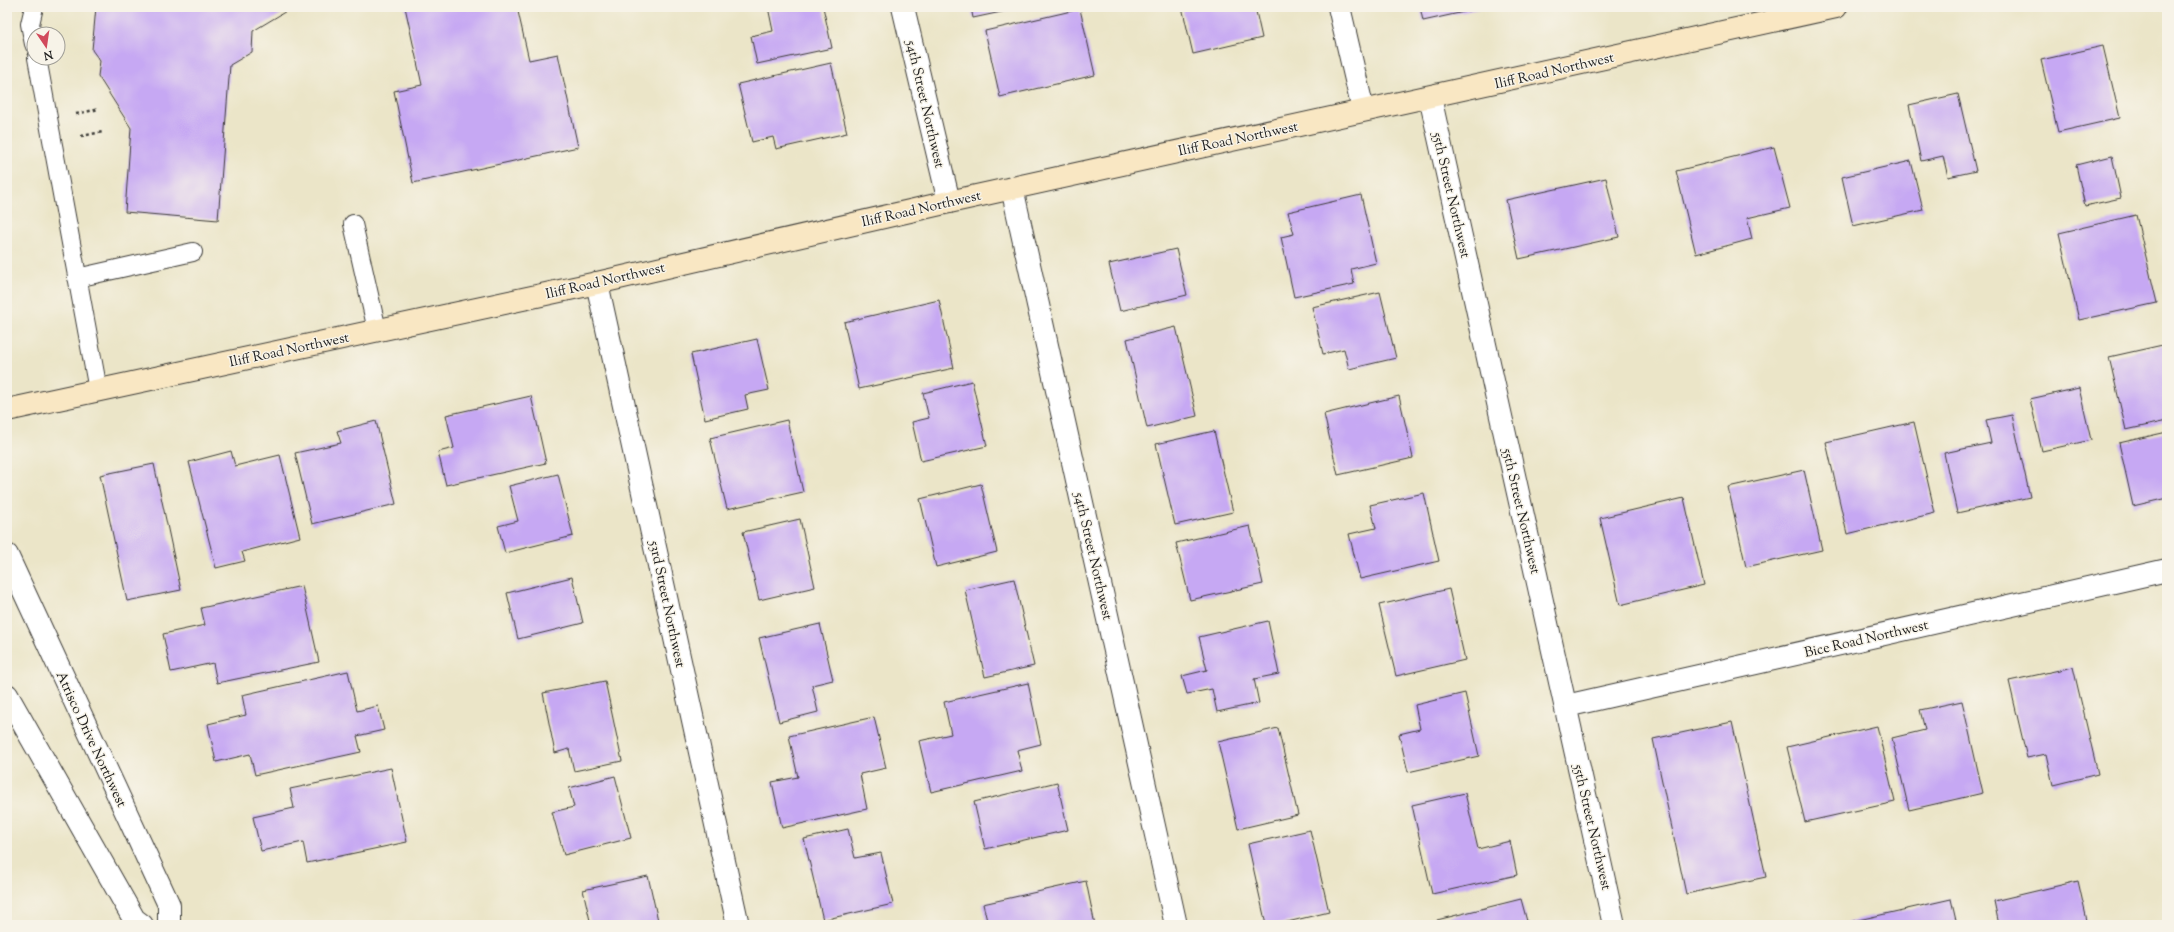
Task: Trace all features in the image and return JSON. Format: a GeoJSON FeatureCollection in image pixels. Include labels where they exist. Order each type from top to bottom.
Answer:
{"type":"FeatureCollection","features":[{"type":"Feature","properties":{"kind":"main road","name":"Iliff Road Northwest"},"geometry":{"type":"LineString","coordinates":[[7,410],[597,283],[949,202],[1363,110],[1430,97],[1778,14],[1836,7]]}},
{"type":"Feature","properties":{"kind":"street","name":"54th Street Northwest"},"geometry":{"type":"LineString","coordinates":[[903,7],[949,202]]}},
{"type":"Feature","properties":{"kind":"street"},"geometry":{"type":"LineString","coordinates":[[1339,7],[1363,110]]}},
{"type":"Feature","properties":{"kind":"street","name":"55th Street Northwest"},"geometry":{"type":"LineString","coordinates":[[1430,97],[1614,925]]}},
{"type":"Feature","properties":{"kind":"street","name":"54th Street Northwest"},"geometry":{"type":"LineString","coordinates":[[1012,188],[1176,925]]}},
{"type":"Feature","properties":{"kind":"street","name":"53rd Street Northwest"},"geometry":{"type":"LineString","coordinates":[[597,283],[738,925]]}},
{"type":"Feature","properties":{"kind":"street","name":"Atrisco Drive Northwest"},"geometry":{"type":"LineString","coordinates":[[7,555],[169,905],[169,925]]}},
{"type":"Feature","properties":{"kind":"street","name":"Bice Road Northwest"},"geometry":{"type":"LineString","coordinates":[[1566,706],[2167,570]]}},
{"type":"Feature","properties":{"kind":"street"},"geometry":{"type":"LineString","coordinates":[[7,695],[134,919],[142,925]]}},
{"type":"Feature","properties":{"kind":"lane"},"geometry":{"type":"LineString","coordinates":[[30,26],[34,7]]}},
{"type":"Feature","properties":{"kind":"lane"},"geometry":{"type":"LineString","coordinates":[[37,66],[98,390]]}},
{"type":"Feature","properties":{"kind":"lane"},"geometry":{"type":"LineString","coordinates":[[353,224],[377,330]]}},
{"type":"Feature","properties":{"kind":"lane"},"geometry":{"type":"LineString","coordinates":[[77,278],[193,252]]}},
{"type":"Feature","properties":{"kind":"path"},"geometry":{"type":"LineString","coordinates":[[72,115],[99,109]]}},
{"type":"Feature","properties":{"kind":"path"},"geometry":{"type":"LineString","coordinates":[[75,138],[104,132]]}},
{"type":"Feature","properties":{"kind":"building"},"geometry":{"type":"Polygon","coordinates":[[[96,7],[293,7],[253,31],[252,52],[230,65],[218,220],[125,212],[131,128],[98,76],[100,61],[92,50],[96,7]]]}},
{"type":"Feature","properties":{"kind":"building"},"geometry":{"type":"Polygon","coordinates":[[[405,7],[517,7],[529,60],[558,54],[578,147],[413,183],[394,91],[422,85],[405,7]]]}},
{"type":"Feature","properties":{"kind":"building"},"geometry":{"type":"Polygon","coordinates":[[[768,7],[823,7],[832,48],[757,64],[751,36],[773,31],[768,7]]]}},
{"type":"Feature","properties":{"kind":"building"},"geometry":{"type":"Polygon","coordinates":[[[971,7],[1020,7],[1020,8],[973,18],[971,7]]]}},
{"type":"Feature","properties":{"kind":"building"},"geometry":{"type":"Polygon","coordinates":[[[1182,7],[1255,7],[1262,38],[1193,54],[1182,7]]]}},
{"type":"Feature","properties":{"kind":"building"},"geometry":{"type":"Polygon","coordinates":[[[1420,7],[1482,7],[1482,8],[1423,21],[1420,7]]]}},
{"type":"Feature","properties":{"kind":"building"},"geometry":{"type":"Polygon","coordinates":[[[1080,9],[1095,75],[1000,97],[985,31],[1080,9]]]}},
{"type":"Feature","properties":{"kind":"building"},"geometry":{"type":"Polygon","coordinates":[[[2103,46],[2120,118],[2058,132],[2041,60],[2103,46]]]}},
{"type":"Feature","properties":{"kind":"building"},"geometry":{"type":"Polygon","coordinates":[[[831,63],[847,133],[776,149],[773,137],[752,142],[738,84],[831,63]]]}},
{"type":"Feature","properties":{"kind":"building"},"geometry":{"type":"Polygon","coordinates":[[[1958,94],[1976,171],[1948,177],[1943,156],[1921,161],[1909,105],[1958,94]]]}},
{"type":"Feature","properties":{"kind":"building"},"geometry":{"type":"Polygon","coordinates":[[[1774,147],[1790,208],[1747,218],[1752,239],[1696,254],[1676,171],[1774,147]]]}},
{"type":"Feature","properties":{"kind":"building"},"geometry":{"type":"Polygon","coordinates":[[[2112,156],[2121,198],[2085,206],[2076,165],[2112,156]]]}},
{"type":"Feature","properties":{"kind":"building"},"geometry":{"type":"Polygon","coordinates":[[[1911,161],[1923,210],[1853,226],[1842,177],[1911,161]]]}},
{"type":"Feature","properties":{"kind":"building"},"geometry":{"type":"Polygon","coordinates":[[[1606,178],[1619,237],[1519,259],[1506,200],[1606,178]]]}},
{"type":"Feature","properties":{"kind":"building"},"geometry":{"type":"Polygon","coordinates":[[[1361,195],[1376,263],[1351,269],[1354,284],[1294,297],[1281,237],[1294,234],[1288,212],[1361,195]]]}},
{"type":"Feature","properties":{"kind":"building"},"geometry":{"type":"Polygon","coordinates":[[[2136,215],[2157,303],[2079,320],[2059,233],[2136,215]]]}},
{"type":"Feature","properties":{"kind":"building"},"geometry":{"type":"Polygon","coordinates":[[[1176,249],[1187,295],[1120,311],[1109,264],[1176,249]]]}},
{"type":"Feature","properties":{"kind":"building"},"geometry":{"type":"Polygon","coordinates":[[[1380,292],[1396,358],[1349,369],[1344,349],[1323,354],[1312,307],[1380,292]]]}},
{"type":"Feature","properties":{"kind":"building"},"geometry":{"type":"Polygon","coordinates":[[[939,300],[954,368],[859,389],[844,322],[939,300]]]}},
{"type":"Feature","properties":{"kind":"building"},"geometry":{"type":"Polygon","coordinates":[[[1176,327],[1197,416],[1147,428],[1127,339],[1176,327]]]}},
{"type":"Feature","properties":{"kind":"building"},"geometry":{"type":"Polygon","coordinates":[[[757,339],[769,390],[745,395],[748,409],[705,419],[691,354],[757,339]]]}},
{"type":"Feature","properties":{"kind":"building"},"geometry":{"type":"Polygon","coordinates":[[[2167,344],[2167,421],[2126,430],[2109,357],[2167,344]]]}},
{"type":"Feature","properties":{"kind":"building"},"geometry":{"type":"Polygon","coordinates":[[[972,381],[987,446],[921,461],[912,422],[929,418],[923,393],[972,381]]]}},
{"type":"Feature","properties":{"kind":"building"},"geometry":{"type":"Polygon","coordinates":[[[2079,388],[2091,440],[2042,451],[2030,399],[2079,388]]]}},
{"type":"Feature","properties":{"kind":"building"},"geometry":{"type":"Polygon","coordinates":[[[531,396],[546,463],[446,485],[438,452],[454,448],[446,415],[531,396]]]}},
{"type":"Feature","properties":{"kind":"building"},"geometry":{"type":"Polygon","coordinates":[[[1399,396],[1413,458],[1338,475],[1324,414],[1399,396]]]}},
{"type":"Feature","properties":{"kind":"building"},"geometry":{"type":"Polygon","coordinates":[[[2012,415],[2030,497],[1957,513],[1944,453],[1991,443],[1986,420],[2012,415]]]}},
{"type":"Feature","properties":{"kind":"building"},"geometry":{"type":"Polygon","coordinates":[[[787,420],[803,492],[727,509],[710,438],[787,420]]]}},
{"type":"Feature","properties":{"kind":"building"},"geometry":{"type":"Polygon","coordinates":[[[376,421],[396,504],[312,524],[295,453],[341,443],[337,431],[376,421]]]}},
{"type":"Feature","properties":{"kind":"building"},"geometry":{"type":"Polygon","coordinates":[[[1914,422],[1935,513],[1847,534],[1826,442],[1914,422]]]}},
{"type":"Feature","properties":{"kind":"building"},"geometry":{"type":"Polygon","coordinates":[[[1214,431],[1233,512],[1175,525],[1156,444],[1214,431]]]}},
{"type":"Feature","properties":{"kind":"building"},"geometry":{"type":"Polygon","coordinates":[[[2167,432],[2167,498],[2133,506],[2119,443],[2167,432]]]}},
{"type":"Feature","properties":{"kind":"building"},"geometry":{"type":"Polygon","coordinates":[[[231,451],[235,466],[280,455],[300,537],[242,552],[245,561],[216,568],[189,462],[231,451]]]}},
{"type":"Feature","properties":{"kind":"building"},"geometry":{"type":"Polygon","coordinates":[[[154,464],[181,590],[127,601],[100,475],[154,464]]]}},
{"type":"Feature","properties":{"kind":"building"},"geometry":{"type":"Polygon","coordinates":[[[1804,470],[1822,550],[1746,567],[1728,487],[1804,470]]]}},
{"type":"Feature","properties":{"kind":"building"},"geometry":{"type":"Polygon","coordinates":[[[558,474],[573,536],[505,553],[498,526],[518,521],[509,486],[558,474]]]}},
{"type":"Feature","properties":{"kind":"building"},"geometry":{"type":"Polygon","coordinates":[[[981,484],[997,552],[936,567],[920,499],[981,484]]]}},
{"type":"Feature","properties":{"kind":"building"},"geometry":{"type":"Polygon","coordinates":[[[1424,493],[1439,561],[1360,579],[1349,534],[1376,528],[1370,505],[1424,493]]]}},
{"type":"Feature","properties":{"kind":"building"},"geometry":{"type":"Polygon","coordinates":[[[1684,498],[1704,585],[1620,605],[1600,518],[1684,498]]]}},
{"type":"Feature","properties":{"kind":"building"},"geometry":{"type":"Polygon","coordinates":[[[800,519],[815,587],[759,600],[743,532],[800,519]]]}},
{"type":"Feature","properties":{"kind":"building"},"geometry":{"type":"Polygon","coordinates":[[[1250,526],[1263,584],[1190,600],[1176,543],[1250,526]]]}},
{"type":"Feature","properties":{"kind":"building"},"geometry":{"type":"Polygon","coordinates":[[[572,577],[583,623],[518,639],[507,593],[572,577]]]}},
{"type":"Feature","properties":{"kind":"building"},"geometry":{"type":"Polygon","coordinates":[[[1014,579],[1034,666],[985,677],[965,590],[1014,579]]]}},
{"type":"Feature","properties":{"kind":"building"},"geometry":{"type":"Polygon","coordinates":[[[302,586],[319,662],[217,683],[213,663],[171,672],[163,634],[205,625],[201,608],[302,586]]]}},
{"type":"Feature","properties":{"kind":"building"},"geometry":{"type":"Polygon","coordinates":[[[1449,589],[1465,660],[1396,676],[1379,605],[1449,589]]]}},
{"type":"Feature","properties":{"kind":"building"},"geometry":{"type":"Polygon","coordinates":[[[1268,621],[1279,674],[1254,679],[1259,703],[1217,712],[1212,689],[1187,694],[1182,676],[1207,670],[1199,637],[1268,621]]]}},
{"type":"Feature","properties":{"kind":"building"},"geometry":{"type":"Polygon","coordinates":[[[820,624],[833,680],[812,685],[818,712],[779,722],[759,638],[820,624]]]}},
{"type":"Feature","properties":{"kind":"building"},"geometry":{"type":"Polygon","coordinates":[[[2073,667],[2098,774],[2053,785],[2046,754],[2027,758],[2009,681],[2073,667]]]}},
{"type":"Feature","properties":{"kind":"building"},"geometry":{"type":"Polygon","coordinates":[[[348,671],[357,711],[378,706],[384,730],[357,736],[361,752],[255,775],[250,754],[216,762],[208,724],[246,715],[242,695],[348,671]]]}},
{"type":"Feature","properties":{"kind":"building"},"geometry":{"type":"Polygon","coordinates":[[[605,681],[622,761],[574,771],[569,749],[555,753],[543,693],[605,681]]]}},
{"type":"Feature","properties":{"kind":"building"},"geometry":{"type":"Polygon","coordinates":[[[1028,683],[1041,744],[1017,750],[1022,771],[931,792],[919,741],[951,734],[944,702],[1028,683]]]}},
{"type":"Feature","properties":{"kind":"building"},"geometry":{"type":"Polygon","coordinates":[[[1465,693],[1479,756],[1408,772],[1399,734],[1420,729],[1415,705],[1465,693]]]}},
{"type":"Feature","properties":{"kind":"building"},"geometry":{"type":"Polygon","coordinates":[[[1962,701],[1983,793],[1909,810],[1892,738],[1925,730],[1920,710],[1962,701]]]}},
{"type":"Feature","properties":{"kind":"building"},"geometry":{"type":"Polygon","coordinates":[[[874,717],[886,768],[860,774],[867,809],[782,828],[772,782],[798,777],[789,736],[874,717]]]}},
{"type":"Feature","properties":{"kind":"building"},"geometry":{"type":"Polygon","coordinates":[[[1732,722],[1766,877],[1686,894],[1653,739],[1732,722]]]}},
{"type":"Feature","properties":{"kind":"building"},"geometry":{"type":"Polygon","coordinates":[[[1877,726],[1895,802],[1805,822],[1787,747],[1877,726]]]}},
{"type":"Feature","properties":{"kind":"building"},"geometry":{"type":"Polygon","coordinates":[[[1278,728],[1298,815],[1238,829],[1218,742],[1278,728]]]}},
{"type":"Feature","properties":{"kind":"building"},"geometry":{"type":"Polygon","coordinates":[[[391,768],[407,842],[307,863],[303,842],[261,851],[253,817],[294,808],[290,789],[391,768]]]}},
{"type":"Feature","properties":{"kind":"building"},"geometry":{"type":"Polygon","coordinates":[[[615,776],[631,838],[564,855],[552,812],[574,807],[569,788],[615,776]]]}},
{"type":"Feature","properties":{"kind":"building"},"geometry":{"type":"Polygon","coordinates":[[[1057,782],[1068,830],[985,849],[974,802],[1057,782]]]}},
{"type":"Feature","properties":{"kind":"building"},"geometry":{"type":"Polygon","coordinates":[[[1465,793],[1478,849],[1510,841],[1517,875],[1432,894],[1412,805],[1465,793]]]}},
{"type":"Feature","properties":{"kind":"building"},"geometry":{"type":"Polygon","coordinates":[[[848,829],[855,858],[881,853],[893,904],[823,920],[804,839],[848,829]]]}},
{"type":"Feature","properties":{"kind":"building"},"geometry":{"type":"Polygon","coordinates":[[[1310,830],[1329,912],[1275,925],[1266,925],[1248,844],[1310,830]]]}},
{"type":"Feature","properties":{"kind":"building"},"geometry":{"type":"Polygon","coordinates":[[[648,876],[659,925],[591,925],[583,890],[648,876]]]}},
{"type":"Feature","properties":{"kind":"building"},"geometry":{"type":"Polygon","coordinates":[[[1086,881],[1095,925],[988,925],[983,904],[1086,881]]]}},
{"type":"Feature","properties":{"kind":"building"},"geometry":{"type":"Polygon","coordinates":[[[2078,881],[2088,925],[1999,925],[1994,901],[2078,881]]]}},
{"type":"Feature","properties":{"kind":"building"},"geometry":{"type":"Polygon","coordinates":[[[1521,899],[1528,925],[1438,925],[1437,920],[1521,899]]]}},
{"type":"Feature","properties":{"kind":"building"},"geometry":{"type":"Polygon","coordinates":[[[1951,899],[1957,925],[1841,924],[1951,899]]]}}]}
